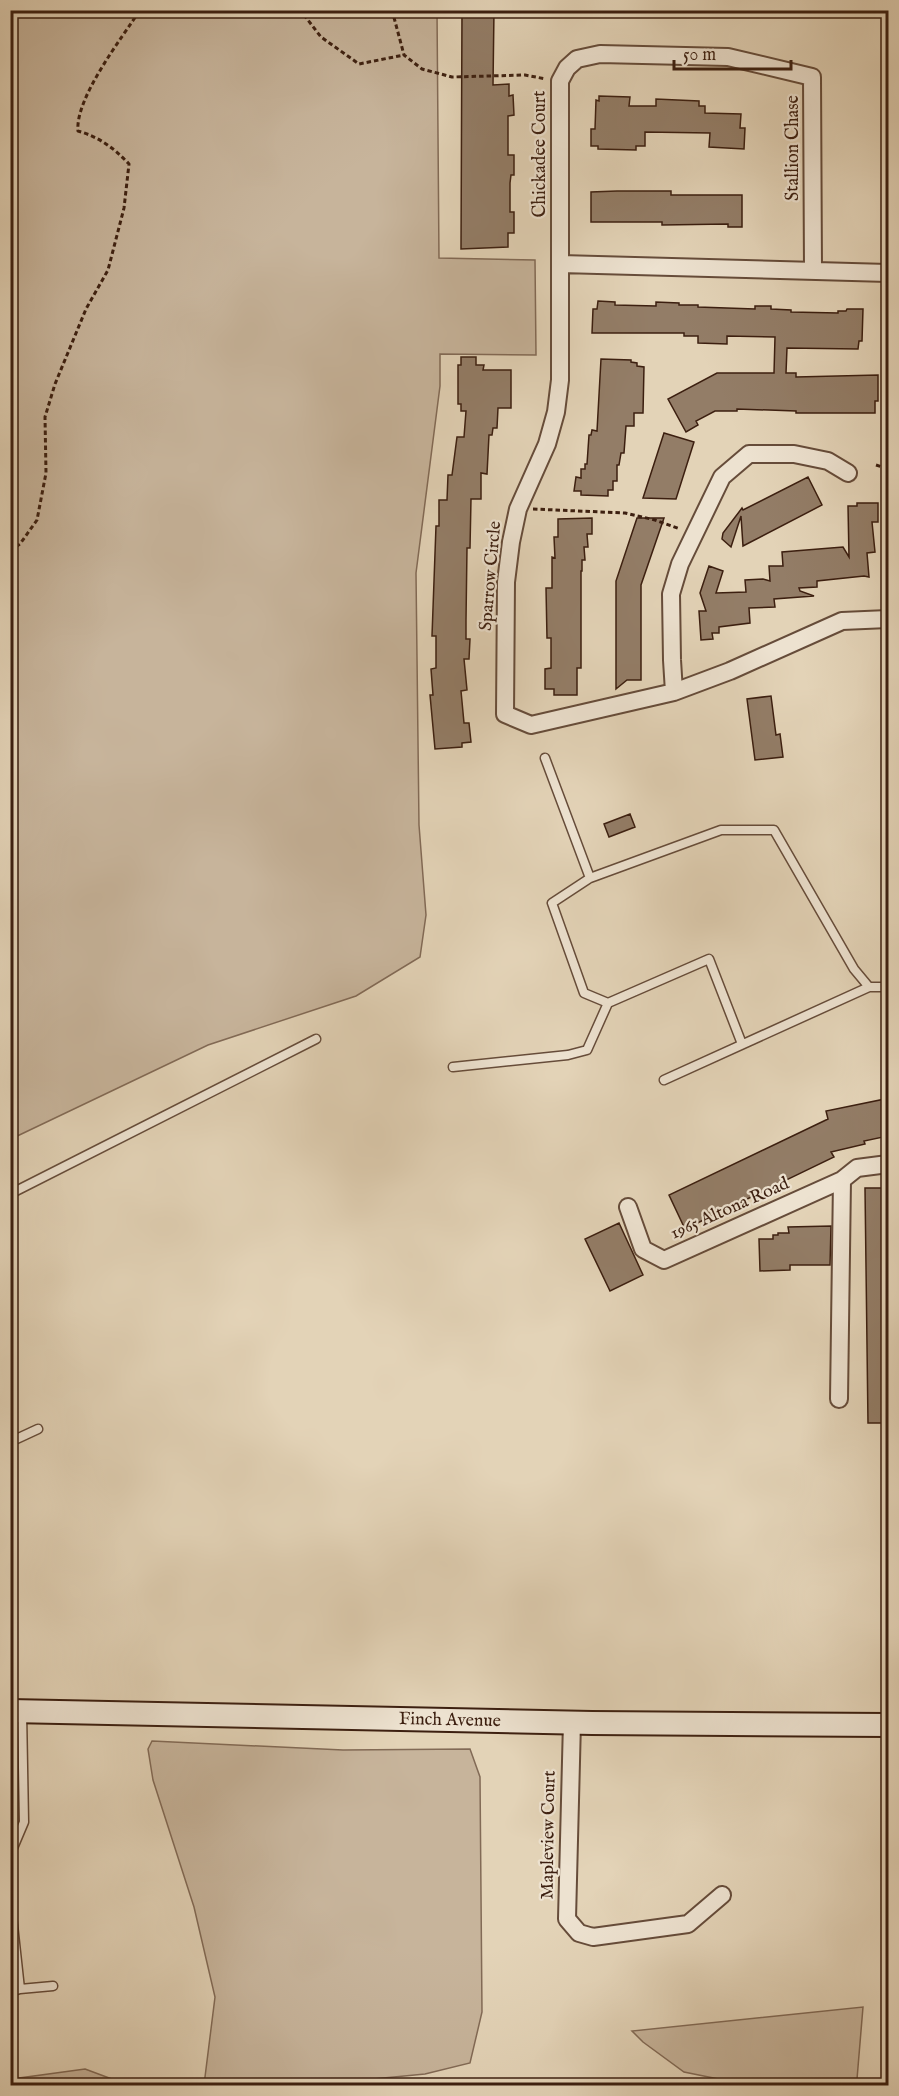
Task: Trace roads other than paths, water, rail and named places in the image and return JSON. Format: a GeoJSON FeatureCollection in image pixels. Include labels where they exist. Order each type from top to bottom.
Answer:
{"type":"FeatureCollection","features":[{"type":"Feature","properties":{"kind":"main road","name":"Finch Avenue"},"geometry":{"type":"LineString","coordinates":[[16,1712],[888,1725]]}},
{"type":"Feature","properties":{"kind":"street","name":"Chickadee Court"},"geometry":{"type":"LineString","coordinates":[[561,264],[560,81],[567,68],[577,59],[600,54],[728,57]]}},
{"type":"Feature","properties":{"kind":"street","name":"Stallion Chase"},"geometry":{"type":"LineString","coordinates":[[728,57],[812,77],[813,270]]}},
{"type":"Feature","properties":{"kind":"street"},"geometry":{"type":"LineString","coordinates":[[561,264],[888,273]]}},
{"type":"Feature","properties":{"kind":"street","name":"Sparrow Circle"},"geometry":{"type":"LineString","coordinates":[[561,264],[560,380],[556,412],[547,444],[518,509],[511,542],[507,582],[505,714],[531,725],[674,692],[730,671],[842,621],[888,619]]}},
{"type":"Feature","properties":{"kind":"street"},"geometry":{"type":"LineString","coordinates":[[674,692],[672,594],[680,564],[693,534],[723,477],[749,454],[794,454],[828,460],[848,473]]}},
{"type":"Feature","properties":{"kind":"street","name":"1965 Altona Road"},"geometry":{"type":"LineString","coordinates":[[628,1208],[643,1249],[664,1260],[842,1180],[857,1168],[888,1164]]}},
{"type":"Feature","properties":{"kind":"street"},"geometry":{"type":"LineString","coordinates":[[839,1399],[842,1180]]}},
{"type":"Feature","properties":{"kind":"street","name":"Mapleview Court"},"geometry":{"type":"LineString","coordinates":[[572,1722],[567,1919],[579,1933],[593,1937],[688,1924],[722,1894]]}},
{"type":"Feature","properties":{"kind":"lane"},"geometry":{"type":"LineString","coordinates":[[545,758],[590,878]]}},
{"type":"Feature","properties":{"kind":"lane"},"geometry":{"type":"LineString","coordinates":[[608,1003],[584,993],[552,903],[590,878],[721,830],[774,830],[854,969],[869,987]]}},
{"type":"Feature","properties":{"kind":"lane"},"geometry":{"type":"LineString","coordinates":[[453,1067],[587,1050],[608,1003],[709,959],[742,1044]]}},
{"type":"Feature","properties":{"kind":"lane"},"geometry":{"type":"LineString","coordinates":[[664,1080],[869,987],[888,987]]}},
{"type":"Feature","properties":{"kind":"lane"},"geometry":{"type":"LineString","coordinates":[[10,1194],[316,1039]]}},
{"type":"Feature","properties":{"kind":"lane"},"geometry":{"type":"LineString","coordinates":[[10,1442],[38,1429]]}},
{"type":"Feature","properties":{"kind":"lane"},"geometry":{"type":"LineString","coordinates":[[10,1855],[24,1822],[16,1712]]}},
{"type":"Feature","properties":{"kind":"lane"},"geometry":{"type":"LineString","coordinates":[[10,1897],[20,1989]]}},
{"type":"Feature","properties":{"kind":"lane"},"geometry":{"type":"LineString","coordinates":[[10,1992],[53,1986]]}}]}
